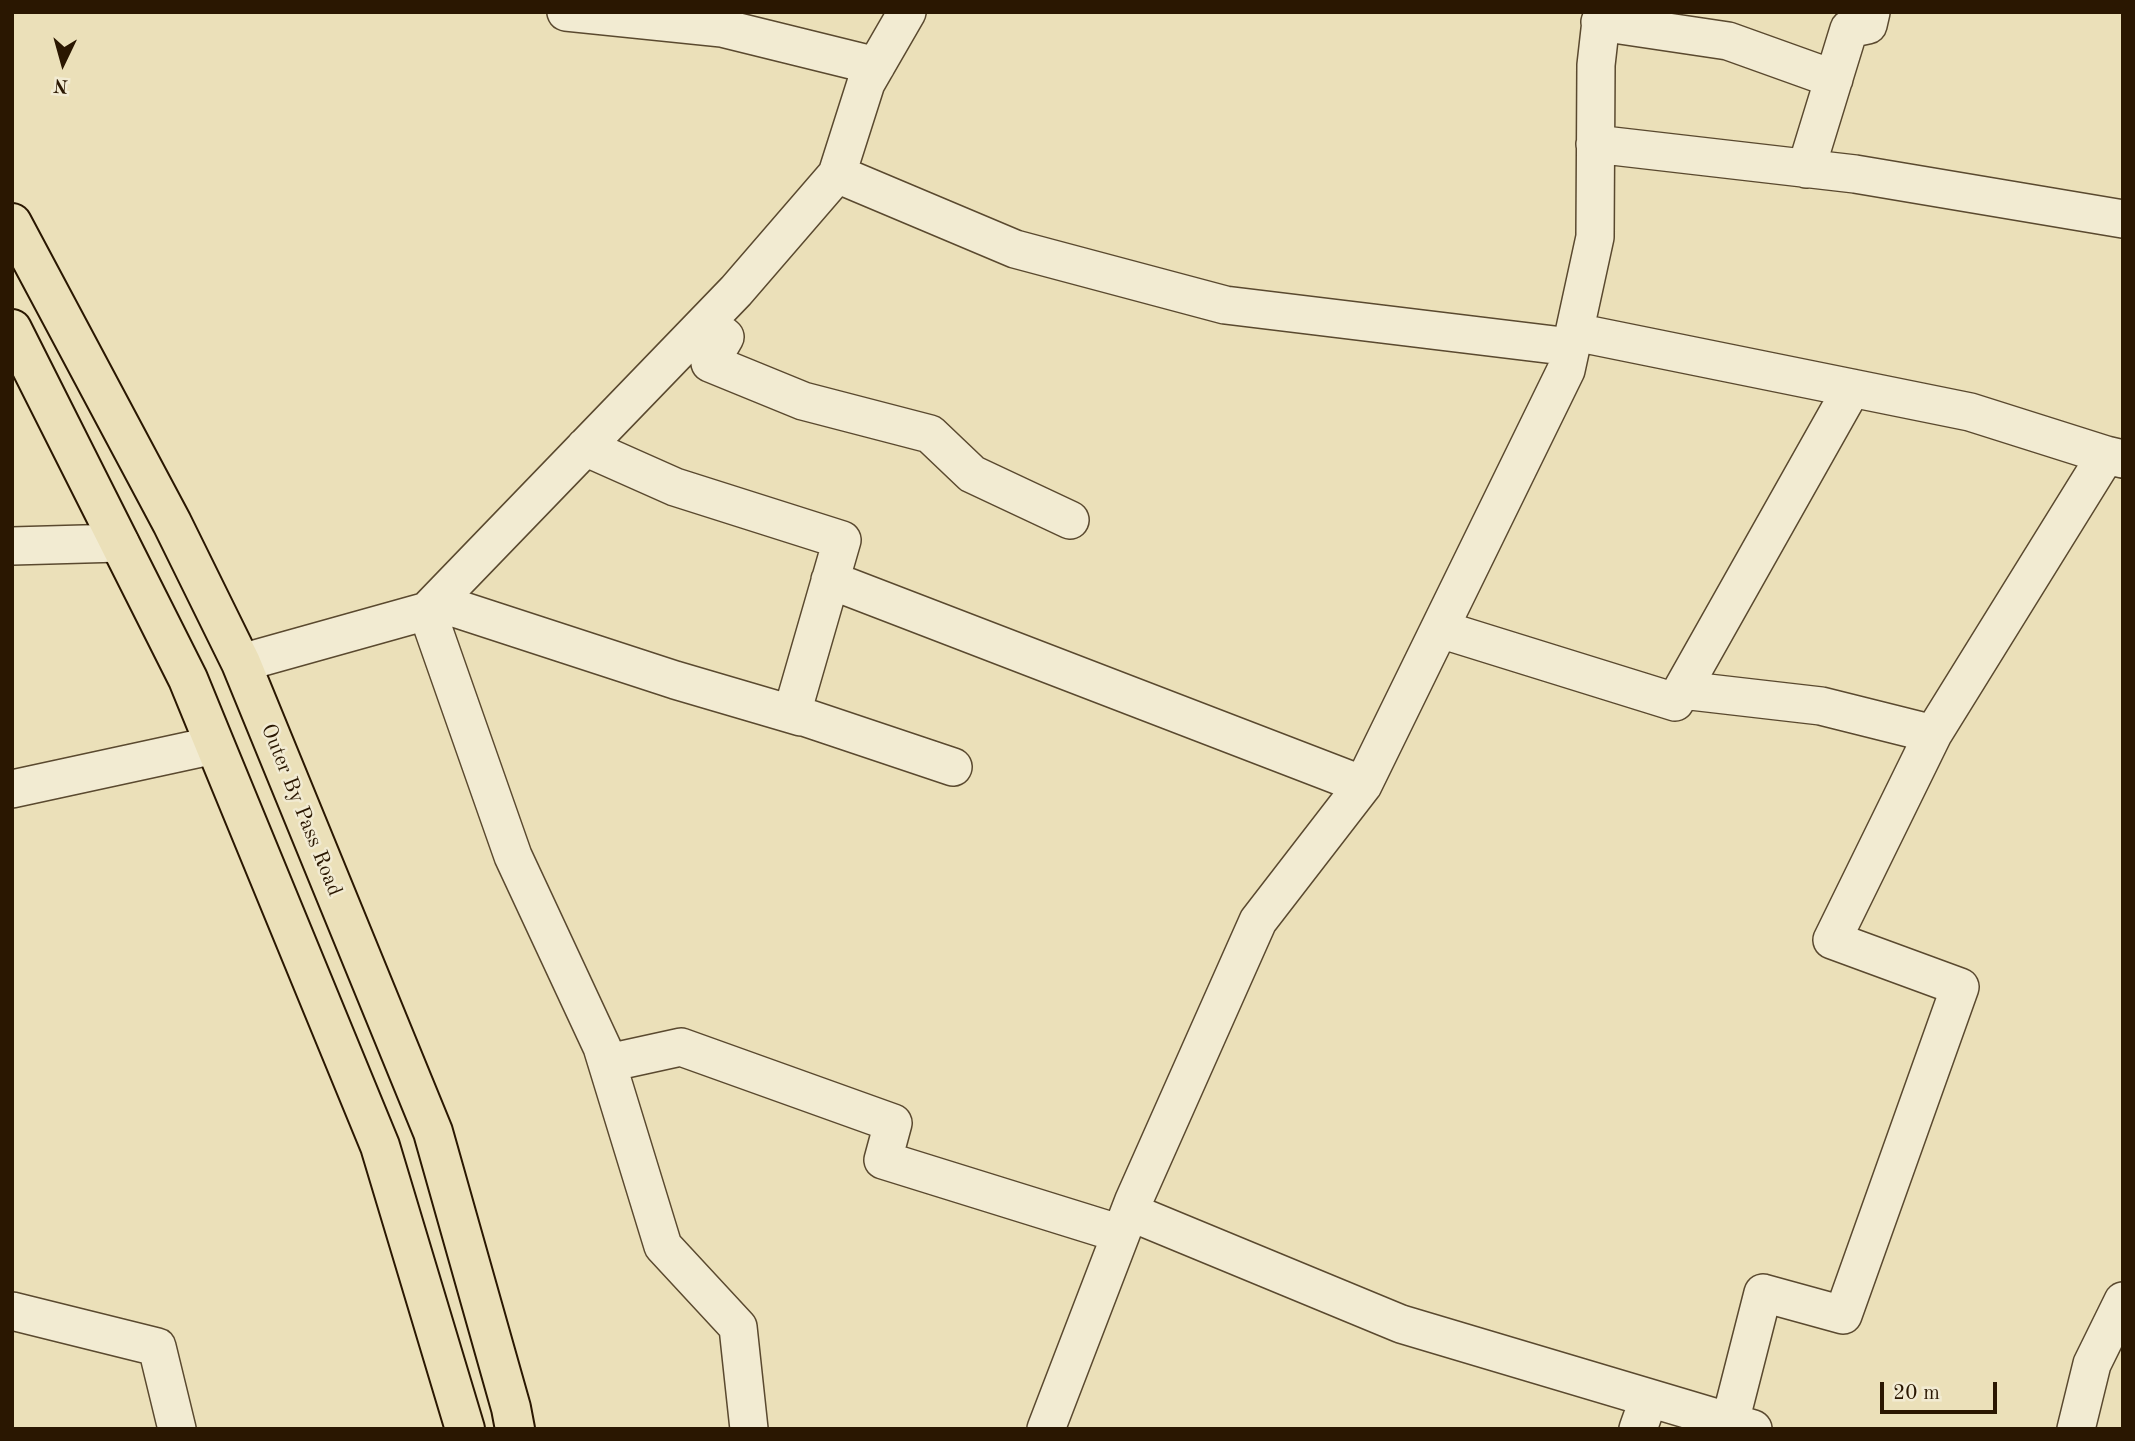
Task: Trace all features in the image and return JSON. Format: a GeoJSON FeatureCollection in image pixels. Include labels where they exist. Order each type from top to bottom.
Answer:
{"type":"FeatureCollection","features":[{"type":"Feature","properties":{"kind":"main road","name":"Outer By Pass Road"},"geometry":{"type":"LineString","coordinates":[[12,223],[172,523],[241,663],[433,1132],[511,1408],[514,1429]]}},
{"type":"Feature","properties":{"kind":"main road"},"geometry":{"type":"LineString","coordinates":[[12,329],[188,679],[380,1146],[466,1429]]}},
{"type":"Feature","properties":{"kind":"street"},"geometry":{"type":"LineString","coordinates":[[566,12],[722,28],[876,66]]}},
{"type":"Feature","properties":{"kind":"street"},"geometry":{"type":"LineString","coordinates":[[241,663],[431,606],[737,291],[837,174],[866,83],[907,12]]}},
{"type":"Feature","properties":{"kind":"street"},"geometry":{"type":"LineString","coordinates":[[1807,169],[1849,29],[1868,25],[1871,12]]}},
{"type":"Feature","properties":{"kind":"street"},"geometry":{"type":"LineString","coordinates":[[1046,1429],[1125,1223],[1258,921],[1363,785],[1566,370],[1595,237],[1595,65],[1601,17],[1728,41],[1834,79]]}},
{"type":"Feature","properties":{"kind":"street"},"geometry":{"type":"LineString","coordinates":[[1595,144],[1855,174],[2123,219]]}},
{"type":"Feature","properties":{"kind":"street"},"geometry":{"type":"LineString","coordinates":[[608,1063],[681,1046],[893,1123],[884,1160],[1125,1223],[1644,1413],[1742,1426],[1763,1293],[1843,1315],[1960,987],[1832,940],[1933,734],[2114,457],[1970,412],[1852,388],[1573,339],[1225,306],[1015,249],[837,174]]}},
{"type":"Feature","properties":{"kind":"street"},"geometry":{"type":"LineString","coordinates":[[707,322],[725,337],[710,363],[803,401],[930,434],[972,474],[1070,520]]}},
{"type":"Feature","properties":{"kind":"street"},"geometry":{"type":"LineString","coordinates":[[1440,629],[1675,702],[1852,388]]}},
{"type":"Feature","properties":{"kind":"street"},"geometry":{"type":"LineString","coordinates":[[585,447],[676,487],[842,540],[792,713],[802,717]]}},
{"type":"Feature","properties":{"kind":"street"},"geometry":{"type":"LineString","coordinates":[[12,546],[120,543]]}},
{"type":"Feature","properties":{"kind":"street"},"geometry":{"type":"LineString","coordinates":[[830,580],[1363,785]]}},
{"type":"Feature","properties":{"kind":"street"},"geometry":{"type":"LineString","coordinates":[[431,606],[802,717],[953,767]]}},
{"type":"Feature","properties":{"kind":"street"},"geometry":{"type":"LineString","coordinates":[[431,606],[513,856],[603,1047],[663,1246],[738,1327],[749,1429]]}},
{"type":"Feature","properties":{"kind":"street"},"geometry":{"type":"LineString","coordinates":[[1682,690],[1821,706],[1933,734]]}},
{"type":"Feature","properties":{"kind":"street"},"geometry":{"type":"LineString","coordinates":[[12,789],[215,745]]}},
{"type":"Feature","properties":{"kind":"street"},"geometry":{"type":"LineString","coordinates":[[2076,1429],[2092,1364],[2123,1301]]}},
{"type":"Feature","properties":{"kind":"street"},"geometry":{"type":"LineString","coordinates":[[12,1311],[157,1347],[177,1429]]}}]}
